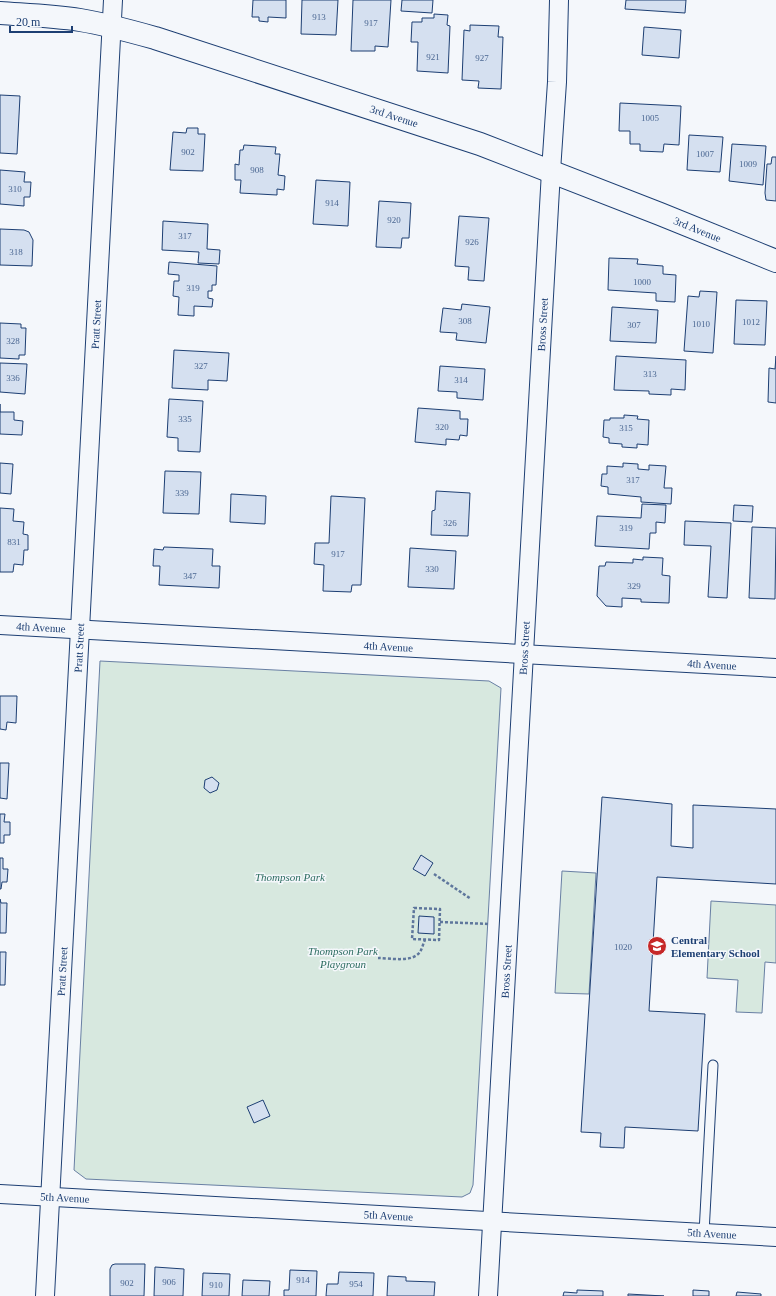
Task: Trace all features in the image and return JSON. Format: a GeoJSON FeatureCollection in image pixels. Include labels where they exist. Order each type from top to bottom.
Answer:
{"type":"FeatureCollection","features":[{"type":"Feature","properties":{"kind":"street","name":"Pratt Street"},"geometry":{"type":"LineString","coordinates":[[45,1296],[113,0]]}},
{"type":"Feature","properties":{"kind":"street","name":"Bross Street"},"geometry":{"type":"LineString","coordinates":[[488,1296],[557,82],[559,0]]}},
{"type":"Feature","properties":{"kind":"street","name":"3rd Avenue"},"geometry":{"type":"LineString","coordinates":[[0,13],[73,19],[111,26],[162,41],[480,144],[776,261]]}},
{"type":"Feature","properties":{"kind":"street","name":"4th Avenue"},"geometry":{"type":"LineString","coordinates":[[0,625],[776,668]]}},
{"type":"Feature","properties":{"kind":"street","name":"5th Avenue"},"geometry":{"type":"LineString","coordinates":[[0,1194],[776,1237]]}},
{"type":"Feature","properties":{"kind":"lane"},"geometry":{"type":"LineString","coordinates":[[704,1233],[713,1065]]}},
{"type":"Feature","properties":{"kind":"path"},"geometry":{"type":"LineString","coordinates":[[434,874],[471,899]]}},
{"type":"Feature","properties":{"kind":"path"},"geometry":{"type":"LineString","coordinates":[[414,908],[440,909],[440,922],[439,940],[412,939],[414,908]]}},
{"type":"Feature","properties":{"kind":"path"},"geometry":{"type":"LineString","coordinates":[[440,922],[509,925]]}},
{"type":"Feature","properties":{"kind":"path"},"geometry":{"type":"LineString","coordinates":[[378,958],[404,959],[415,956],[420,952],[425,940]]}},
{"type":"Feature","properties":{"kind":"green space","name":"Thompson Park"},"geometry":{"type":"Polygon","coordinates":[[[100,661],[489,681],[501,688],[473,1185],[470,1193],[462,1197],[86,1179],[74,1170],[100,661]]]}},
{"type":"Feature","properties":{"kind":"green space"},"geometry":{"type":"Polygon","coordinates":[[[562,871],[596,873],[589,994],[555,993],[562,871]]]}},
{"type":"Feature","properties":{"kind":"green space"},"geometry":{"type":"Polygon","coordinates":[[[711,901],[776,905],[776,963],[765,962],[762,1013],[736,1012],[738,980],[707,978],[711,901]]]}},
{"type":"Feature","properties":{"kind":"building"},"geometry":{"type":"Polygon","coordinates":[[[253,0],[286,0],[286,18],[268,17],[268,22],[259,21],[259,17],[252,17],[253,0]]]}},
{"type":"Feature","properties":{"kind":"building"},"geometry":{"type":"Polygon","coordinates":[[[302,0],[338,0],[336,35],[301,34],[302,0]]]}},
{"type":"Feature","properties":{"kind":"building"},"geometry":{"type":"Polygon","coordinates":[[[353,0],[391,0],[388,47],[375,46],[375,51],[351,51],[353,0]]]}},
{"type":"Feature","properties":{"kind":"building"},"geometry":{"type":"Polygon","coordinates":[[[402,0],[433,0],[432,13],[401,11],[402,0]]]}},
{"type":"Feature","properties":{"kind":"building"},"geometry":{"type":"Polygon","coordinates":[[[626,0],[686,0],[685,13],[625,9],[626,0]]]}},
{"type":"Feature","properties":{"kind":"building"},"geometry":{"type":"Polygon","coordinates":[[[434,14],[448,15],[447,25],[450,26],[448,73],[417,71],[418,42],[411,42],[412,22],[422,22],[422,18],[434,18],[434,14]]]}},
{"type":"Feature","properties":{"kind":"building"},"geometry":{"type":"Polygon","coordinates":[[[470,25],[499,26],[498,37],[503,37],[501,89],[478,88],[479,81],[462,80],[464,30],[470,31],[470,25]]]}},
{"type":"Feature","properties":{"kind":"building"},"geometry":{"type":"Polygon","coordinates":[[[644,27],[681,30],[679,58],[642,55],[644,27]]]}},
{"type":"Feature","properties":{"kind":"building"},"geometry":{"type":"Polygon","coordinates":[[[0,95],[20,96],[17,154],[0,153],[0,95]]]}},
{"type":"Feature","properties":{"kind":"building"},"geometry":{"type":"Polygon","coordinates":[[[620,103],[681,106],[679,145],[664,144],[663,152],[640,151],[640,144],[630,144],[630,131],[619,131],[620,103]]]}},
{"type":"Feature","properties":{"kind":"building"},"geometry":{"type":"Polygon","coordinates":[[[187,128],[198,128],[198,134],[205,134],[203,171],[170,170],[173,132],[186,133],[187,128]]]}},
{"type":"Feature","properties":{"kind":"building"},"geometry":{"type":"Polygon","coordinates":[[[689,135],[723,137],[720,172],[687,170],[689,135]]]}},
{"type":"Feature","properties":{"kind":"building"},"geometry":{"type":"Polygon","coordinates":[[[732,144],[766,146],[763,185],[729,181],[732,144]]]}},
{"type":"Feature","properties":{"kind":"building"},"geometry":{"type":"Polygon","coordinates":[[[244,145],[276,147],[275,154],[280,154],[278,175],[285,176],[284,190],[277,189],[277,195],[240,193],[241,180],[235,180],[235,164],[239,165],[240,150],[243,150],[244,145]]]}},
{"type":"Feature","properties":{"kind":"building"},"geometry":{"type":"Polygon","coordinates":[[[772,157],[776,157],[776,201],[766,200],[765,193],[767,164],[771,164],[772,157]]]}},
{"type":"Feature","properties":{"kind":"building"},"geometry":{"type":"Polygon","coordinates":[[[0,170],[25,172],[24,182],[31,182],[30,197],[24,197],[24,206],[0,204],[0,170]]]}},
{"type":"Feature","properties":{"kind":"building"},"geometry":{"type":"Polygon","coordinates":[[[316,180],[350,182],[348,226],[313,224],[316,180]]]}},
{"type":"Feature","properties":{"kind":"building"},"geometry":{"type":"Polygon","coordinates":[[[379,201],[411,203],[409,238],[402,238],[401,248],[376,247],[379,201]]]}},
{"type":"Feature","properties":{"kind":"building"},"geometry":{"type":"Polygon","coordinates":[[[459,216],[489,218],[484,281],[468,280],[469,267],[455,266],[459,216]]]}},
{"type":"Feature","properties":{"kind":"building"},"geometry":{"type":"Polygon","coordinates":[[[163,221],[208,224],[207,249],[220,250],[219,264],[198,263],[199,252],[162,250],[163,221]]]}},
{"type":"Feature","properties":{"kind":"building"},"geometry":{"type":"Polygon","coordinates":[[[0,229],[24,230],[29,232],[33,240],[32,266],[0,265],[0,229]]]}},
{"type":"Feature","properties":{"kind":"building"},"geometry":{"type":"Polygon","coordinates":[[[609,258],[638,259],[637,264],[663,266],[663,274],[676,275],[675,302],[656,301],[656,293],[608,290],[609,258]]]}},
{"type":"Feature","properties":{"kind":"building"},"geometry":{"type":"Polygon","coordinates":[[[169,262],[217,266],[216,285],[212,285],[212,291],[208,291],[208,298],[213,299],[212,307],[194,306],[194,316],[178,315],[179,297],[173,296],[174,281],[179,281],[179,275],[168,274],[169,262]]]}},
{"type":"Feature","properties":{"kind":"building"},"geometry":{"type":"Polygon","coordinates":[[[700,291],[717,292],[713,353],[684,351],[688,296],[699,297],[700,291]]]}},
{"type":"Feature","properties":{"kind":"building"},"geometry":{"type":"Polygon","coordinates":[[[736,300],[767,301],[765,345],[734,344],[736,300]]]}},
{"type":"Feature","properties":{"kind":"building"},"geometry":{"type":"Polygon","coordinates":[[[462,304],[490,307],[486,343],[456,340],[457,333],[440,332],[443,308],[461,310],[462,304]]]}},
{"type":"Feature","properties":{"kind":"building"},"geometry":{"type":"Polygon","coordinates":[[[612,307],[658,310],[656,343],[610,341],[612,307]]]}},
{"type":"Feature","properties":{"kind":"building"},"geometry":{"type":"Polygon","coordinates":[[[0,323],[21,324],[21,328],[26,328],[25,355],[19,355],[19,359],[0,358],[0,323]]]}},
{"type":"Feature","properties":{"kind":"building"},"geometry":{"type":"Polygon","coordinates":[[[174,350],[229,353],[227,381],[208,380],[208,390],[172,388],[174,350]]]}},
{"type":"Feature","properties":{"kind":"building"},"geometry":{"type":"Polygon","coordinates":[[[616,356],[686,360],[685,390],[671,389],[671,395],[649,394],[649,391],[614,390],[616,356]]]}},
{"type":"Feature","properties":{"kind":"building"},"geometry":{"type":"Polygon","coordinates":[[[776,356],[776,403],[768,402],[769,368],[775,369],[776,356]]]}},
{"type":"Feature","properties":{"kind":"building"},"geometry":{"type":"Polygon","coordinates":[[[0,363],[27,364],[25,394],[0,392],[0,363]]]}},
{"type":"Feature","properties":{"kind":"building"},"geometry":{"type":"Polygon","coordinates":[[[440,366],[485,369],[483,400],[457,398],[457,392],[438,391],[440,366]]]}},
{"type":"Feature","properties":{"kind":"building"},"geometry":{"type":"Polygon","coordinates":[[[169,399],[203,401],[200,452],[178,451],[178,438],[167,437],[169,399]]]}},
{"type":"Feature","properties":{"kind":"building"},"geometry":{"type":"Polygon","coordinates":[[[418,408],[460,411],[460,419],[468,419],[467,436],[460,435],[459,440],[446,439],[446,445],[415,442],[418,408]]]}},
{"type":"Feature","properties":{"kind":"building"},"geometry":{"type":"Polygon","coordinates":[[[0,412],[14,412],[14,420],[23,421],[22,435],[0,434],[0,412]]]}},
{"type":"Feature","properties":{"kind":"building"},"geometry":{"type":"Polygon","coordinates":[[[624,415],[638,416],[637,419],[649,420],[648,445],[637,444],[637,448],[622,447],[622,444],[609,443],[609,438],[603,437],[604,420],[610,420],[610,418],[624,418],[624,415]]]}},
{"type":"Feature","properties":{"kind":"building"},"geometry":{"type":"Polygon","coordinates":[[[0,463],[13,464],[11,494],[0,493],[0,463]]]}},
{"type":"Feature","properties":{"kind":"building"},"geometry":{"type":"Polygon","coordinates":[[[623,463],[638,464],[638,469],[649,470],[649,465],[666,466],[664,488],[672,488],[671,504],[641,502],[641,497],[608,494],[608,487],[601,486],[602,474],[607,474],[607,466],[623,467],[623,463]]]}},
{"type":"Feature","properties":{"kind":"building"},"geometry":{"type":"Polygon","coordinates":[[[165,471],[201,472],[199,514],[163,513],[165,471]]]}},
{"type":"Feature","properties":{"kind":"building"},"geometry":{"type":"Polygon","coordinates":[[[436,491],[470,493],[468,536],[431,535],[432,511],[435,510],[436,491]]]}},
{"type":"Feature","properties":{"kind":"building"},"geometry":{"type":"Polygon","coordinates":[[[231,494],[266,496],[265,524],[230,522],[231,494]]]}},
{"type":"Feature","properties":{"kind":"building"},"geometry":{"type":"Polygon","coordinates":[[[331,496],[365,498],[361,585],[352,585],[351,592],[323,591],[324,565],[314,564],[315,543],[329,543],[331,496]]]}},
{"type":"Feature","properties":{"kind":"building"},"geometry":{"type":"Polygon","coordinates":[[[642,504],[666,505],[665,523],[656,522],[656,533],[650,533],[649,549],[595,546],[597,516],[641,518],[642,504]]]}},
{"type":"Feature","properties":{"kind":"building"},"geometry":{"type":"Polygon","coordinates":[[[734,505],[753,506],[752,522],[733,521],[734,505]]]}},
{"type":"Feature","properties":{"kind":"building"},"geometry":{"type":"Polygon","coordinates":[[[0,508],[14,509],[13,521],[24,522],[23,534],[28,535],[28,550],[24,550],[23,565],[14,564],[13,572],[0,572],[0,508]]]}},
{"type":"Feature","properties":{"kind":"building"},"geometry":{"type":"Polygon","coordinates":[[[685,521],[731,523],[727,598],[708,597],[711,546],[684,545],[685,521]]]}},
{"type":"Feature","properties":{"kind":"building"},"geometry":{"type":"Polygon","coordinates":[[[752,527],[776,528],[775,599],[749,598],[752,527]]]}},
{"type":"Feature","properties":{"kind":"building"},"geometry":{"type":"Polygon","coordinates":[[[164,547],[213,549],[212,566],[220,566],[219,588],[159,585],[160,566],[153,566],[154,549],[163,550],[164,547]]]}},
{"type":"Feature","properties":{"kind":"building"},"geometry":{"type":"Polygon","coordinates":[[[410,548],[456,551],[454,589],[408,587],[410,548]]]}},
{"type":"Feature","properties":{"kind":"building"},"geometry":{"type":"Polygon","coordinates":[[[643,557],[663,558],[662,575],[670,576],[669,603],[641,602],[641,599],[622,598],[622,607],[606,606],[597,596],[599,566],[605,566],[606,562],[633,563],[633,559],[643,560],[643,557]]]}},
{"type":"Feature","properties":{"kind":"building"},"geometry":{"type":"Polygon","coordinates":[[[0,696],[17,696],[16,723],[7,722],[6,730],[0,729],[0,696]]]}},
{"type":"Feature","properties":{"kind":"building"},"geometry":{"type":"Polygon","coordinates":[[[0,763],[9,763],[7,799],[0,798],[0,763]]]}},
{"type":"Feature","properties":{"kind":"building"},"geometry":{"type":"Polygon","coordinates":[[[212,777],[219,783],[217,790],[210,793],[204,788],[205,780],[212,777]]]}},
{"type":"Feature","properties":{"kind":"building","name":"Central Elementary School"},"geometry":{"type":"Polygon","coordinates":[[[602,797],[672,804],[671,846],[693,848],[693,805],[776,809],[776,884],[657,877],[649,1011],[705,1014],[698,1131],[625,1127],[624,1148],[600,1147],[601,1133],[581,1132],[602,797]]]}},
{"type":"Feature","properties":{"kind":"building"},"geometry":{"type":"Polygon","coordinates":[[[0,814],[5,814],[4,822],[10,822],[10,835],[4,835],[4,843],[0,843],[0,814]]]}},
{"type":"Feature","properties":{"kind":"building"},"geometry":{"type":"Polygon","coordinates":[[[421,855],[433,863],[425,876],[413,869],[421,855]]]}},
{"type":"Feature","properties":{"kind":"building"},"geometry":{"type":"Polygon","coordinates":[[[0,858],[3,858],[3,869],[8,869],[7,882],[2,882],[1,889],[0,889],[0,858]]]}},
{"type":"Feature","properties":{"kind":"building"},"geometry":{"type":"Polygon","coordinates":[[[0,899],[1,903],[7,903],[6,933],[0,933],[0,899]]]}},
{"type":"Feature","properties":{"kind":"building"},"geometry":{"type":"Polygon","coordinates":[[[419,916],[434,917],[434,934],[418,933],[419,916]]]}},
{"type":"Feature","properties":{"kind":"building"},"geometry":{"type":"Polygon","coordinates":[[[0,952],[6,952],[5,985],[0,985],[0,952]]]}},
{"type":"Feature","properties":{"kind":"building"},"geometry":{"type":"Polygon","coordinates":[[[263,1100],[270,1116],[254,1123],[247,1107],[263,1100]]]}},
{"type":"Feature","properties":{"kind":"building"},"geometry":{"type":"Polygon","coordinates":[[[145,1264],[144,1296],[110,1296],[110,1269],[112,1265],[145,1264]]]}},
{"type":"Feature","properties":{"kind":"building"},"geometry":{"type":"Polygon","coordinates":[[[155,1267],[184,1269],[183,1296],[154,1296],[155,1267]]]}},
{"type":"Feature","properties":{"kind":"building"},"geometry":{"type":"Polygon","coordinates":[[[290,1270],[317,1271],[316,1296],[284,1296],[284,1290],[289,1290],[290,1270]]]}},
{"type":"Feature","properties":{"kind":"building"},"geometry":{"type":"Polygon","coordinates":[[[339,1272],[374,1273],[373,1296],[326,1296],[327,1284],[338,1284],[339,1272]]]}},
{"type":"Feature","properties":{"kind":"building"},"geometry":{"type":"Polygon","coordinates":[[[203,1273],[230,1274],[229,1296],[202,1296],[203,1273]]]}},
{"type":"Feature","properties":{"kind":"building"},"geometry":{"type":"Polygon","coordinates":[[[388,1276],[406,1277],[406,1281],[435,1282],[434,1296],[387,1296],[388,1276]]]}},
{"type":"Feature","properties":{"kind":"building"},"geometry":{"type":"Polygon","coordinates":[[[243,1280],[270,1281],[269,1296],[242,1296],[243,1280]]]}},
{"type":"Feature","properties":{"kind":"building"},"geometry":{"type":"Polygon","coordinates":[[[577,1290],[603,1291],[603,1296],[563,1296],[564,1292],[577,1293],[577,1290]]]}},
{"type":"Feature","properties":{"kind":"building"},"geometry":{"type":"Polygon","coordinates":[[[693,1290],[709,1291],[709,1296],[693,1296],[693,1290]]]}},
{"type":"Feature","properties":{"kind":"building"},"geometry":{"type":"Polygon","coordinates":[[[737,1292],[761,1294],[761,1296],[736,1296],[737,1292]]]}},
{"type":"Feature","properties":{"kind":"building"},"geometry":{"type":"Polygon","coordinates":[[[628,1294],[664,1296],[628,1296],[628,1294]]]}},
{"type":"Feature","properties":{"kind":"place","name":"Central Elementary School"},"geometry":{"type":"Point","coordinates":[657,946]}},
{"type":"Feature","properties":{"kind":"park label","name":"Thompson Park Playgroun"},"geometry":{"type":"Point","coordinates":[343,957]}}]}
